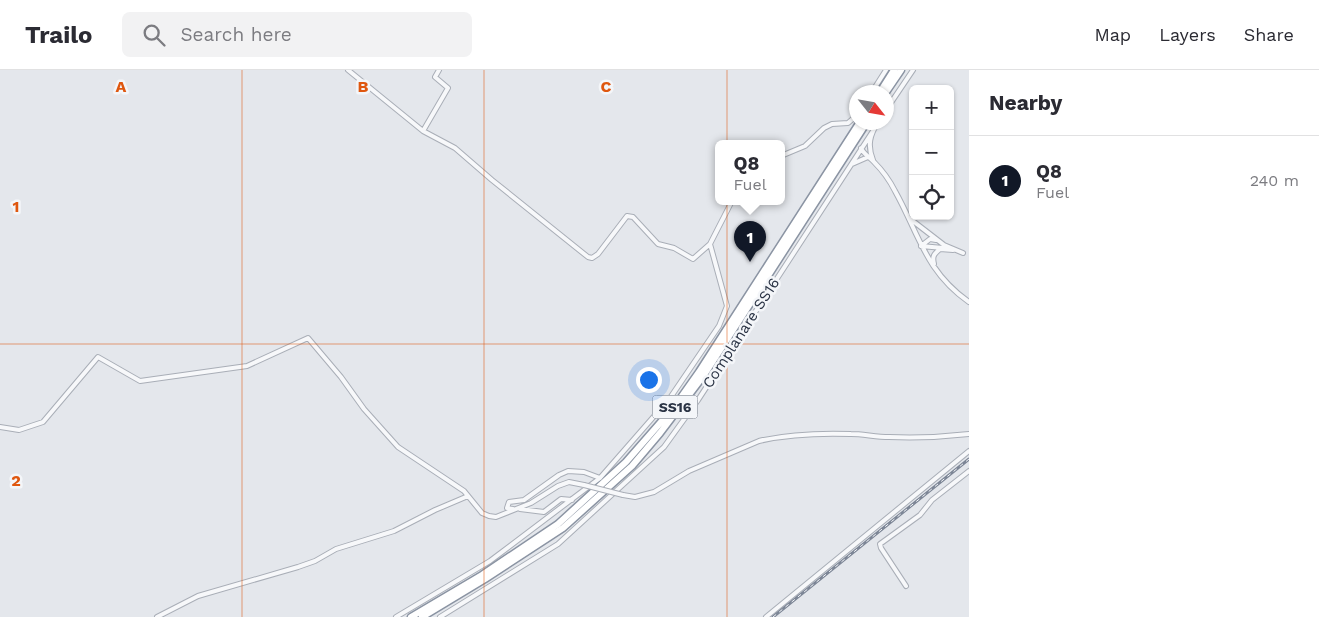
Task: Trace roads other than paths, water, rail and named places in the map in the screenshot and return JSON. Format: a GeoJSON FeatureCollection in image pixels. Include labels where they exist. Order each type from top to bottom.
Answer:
{"type":"FeatureCollection","features":[{"type":"Feature","properties":{"kind":"highway"},"geometry":{"type":"LineString","coordinates":[[884,85],[894,70]]}},
{"type":"Feature","properties":{"kind":"highway"},"geometry":{"type":"LineString","coordinates":[[891,85],[901,70]]}},
{"type":"Feature","properties":{"kind":"highway","name":"SS16"},"geometry":{"type":"LineString","coordinates":[[411,617],[489,571],[551,528],[626,462],[675,406],[699,372],[855,130]]}},
{"type":"Feature","properties":{"kind":"highway","name":"SS16"},"geometry":{"type":"LineString","coordinates":[[422,617],[485,580],[563,528],[632,466],[704,375],[862,130]]}},
{"type":"Feature","properties":{"kind":"street"},"geometry":{"type":"LineString","coordinates":[[348,70],[423,130],[455,148],[588,257],[592,258],[598,254],[625,217],[630,216],[658,244],[678,249],[693,259],[710,244],[730,205]]}},
{"type":"Feature","properties":{"kind":"street"},"geometry":{"type":"LineString","coordinates":[[423,130],[448,88],[435,77],[438,70]]}},
{"type":"Feature","properties":{"kind":"street"},"geometry":{"type":"LineString","coordinates":[[876,85],[886,70]]}},
{"type":"Feature","properties":{"kind":"street"},"geometry":{"type":"LineString","coordinates":[[894,98],[912,70]]}},
{"type":"Feature","properties":{"kind":"street"},"geometry":{"type":"LineString","coordinates":[[785,154],[804,146],[824,128],[832,124],[849,123]]}},
{"type":"Feature","properties":{"kind":"street"},"geometry":{"type":"LineString","coordinates":[[870,156],[870,141],[873,131]]}},
{"type":"Feature","properties":{"kind":"street","name":"Complanare SS16"},"geometry":{"type":"LineString","coordinates":[[440,617],[558,544],[664,447],[698,400],[873,131]]}},
{"type":"Feature","properties":{"kind":"street"},"geometry":{"type":"LineString","coordinates":[[861,148],[867,150],[895,190],[921,246],[941,277],[969,302]]}},
{"type":"Feature","properties":{"kind":"street"},"geometry":{"type":"LineString","coordinates":[[851,165],[870,156]]}},
{"type":"Feature","properties":{"kind":"street"},"geometry":{"type":"LineString","coordinates":[[907,216],[940,242]]}},
{"type":"Feature","properties":{"kind":"street"},"geometry":{"type":"LineString","coordinates":[[921,246],[930,239],[963,253]]}},
{"type":"Feature","properties":{"kind":"street"},"geometry":{"type":"LineString","coordinates":[[396,617],[490,561],[600,478],[670,398],[702,353],[724,316],[727,306],[710,244]]}},
{"type":"Feature","properties":{"kind":"street"},"geometry":{"type":"LineString","coordinates":[[921,246],[939,247],[969,255]]}},
{"type":"Feature","properties":{"kind":"street"},"geometry":{"type":"LineString","coordinates":[[935,268],[934,254],[940,249],[946,249]]}},
{"type":"Feature","properties":{"kind":"street"},"geometry":{"type":"LineString","coordinates":[[0,427],[19,430],[43,422],[98,358],[140,381],[247,366],[308,338],[341,377],[364,409],[398,447],[464,491],[482,513],[489,516],[496,517],[531,503],[558,486],[569,482],[624,495],[635,496],[654,492],[689,471],[769,439],[811,434],[852,434],[889,437],[969,434]]}},
{"type":"Feature","properties":{"kind":"street"},"geometry":{"type":"LineString","coordinates":[[766,617],[969,451]]}},
{"type":"Feature","properties":{"kind":"street"},"geometry":{"type":"LineString","coordinates":[[572,500],[561,499],[544,512],[526,508],[507,508],[509,502],[524,500],[559,474],[568,471],[584,472],[600,478]]}},
{"type":"Feature","properties":{"kind":"street"},"geometry":{"type":"LineString","coordinates":[[906,586],[880,544],[920,515],[932,500],[969,471]]}},
{"type":"Feature","properties":{"kind":"street"},"geometry":{"type":"LineString","coordinates":[[157,617],[198,596],[298,567],[315,561],[336,549],[394,531],[434,510],[468,496]]}},
{"type":"Feature","properties":{"kind":"railway"},"geometry":{"type":"LineString","coordinates":[[773,617],[969,459]]}},
{"type":"Feature","properties":{"kind":"place","name":"Q8"},"geometry":{"type":"Point","coordinates":[750,262]}}]}
